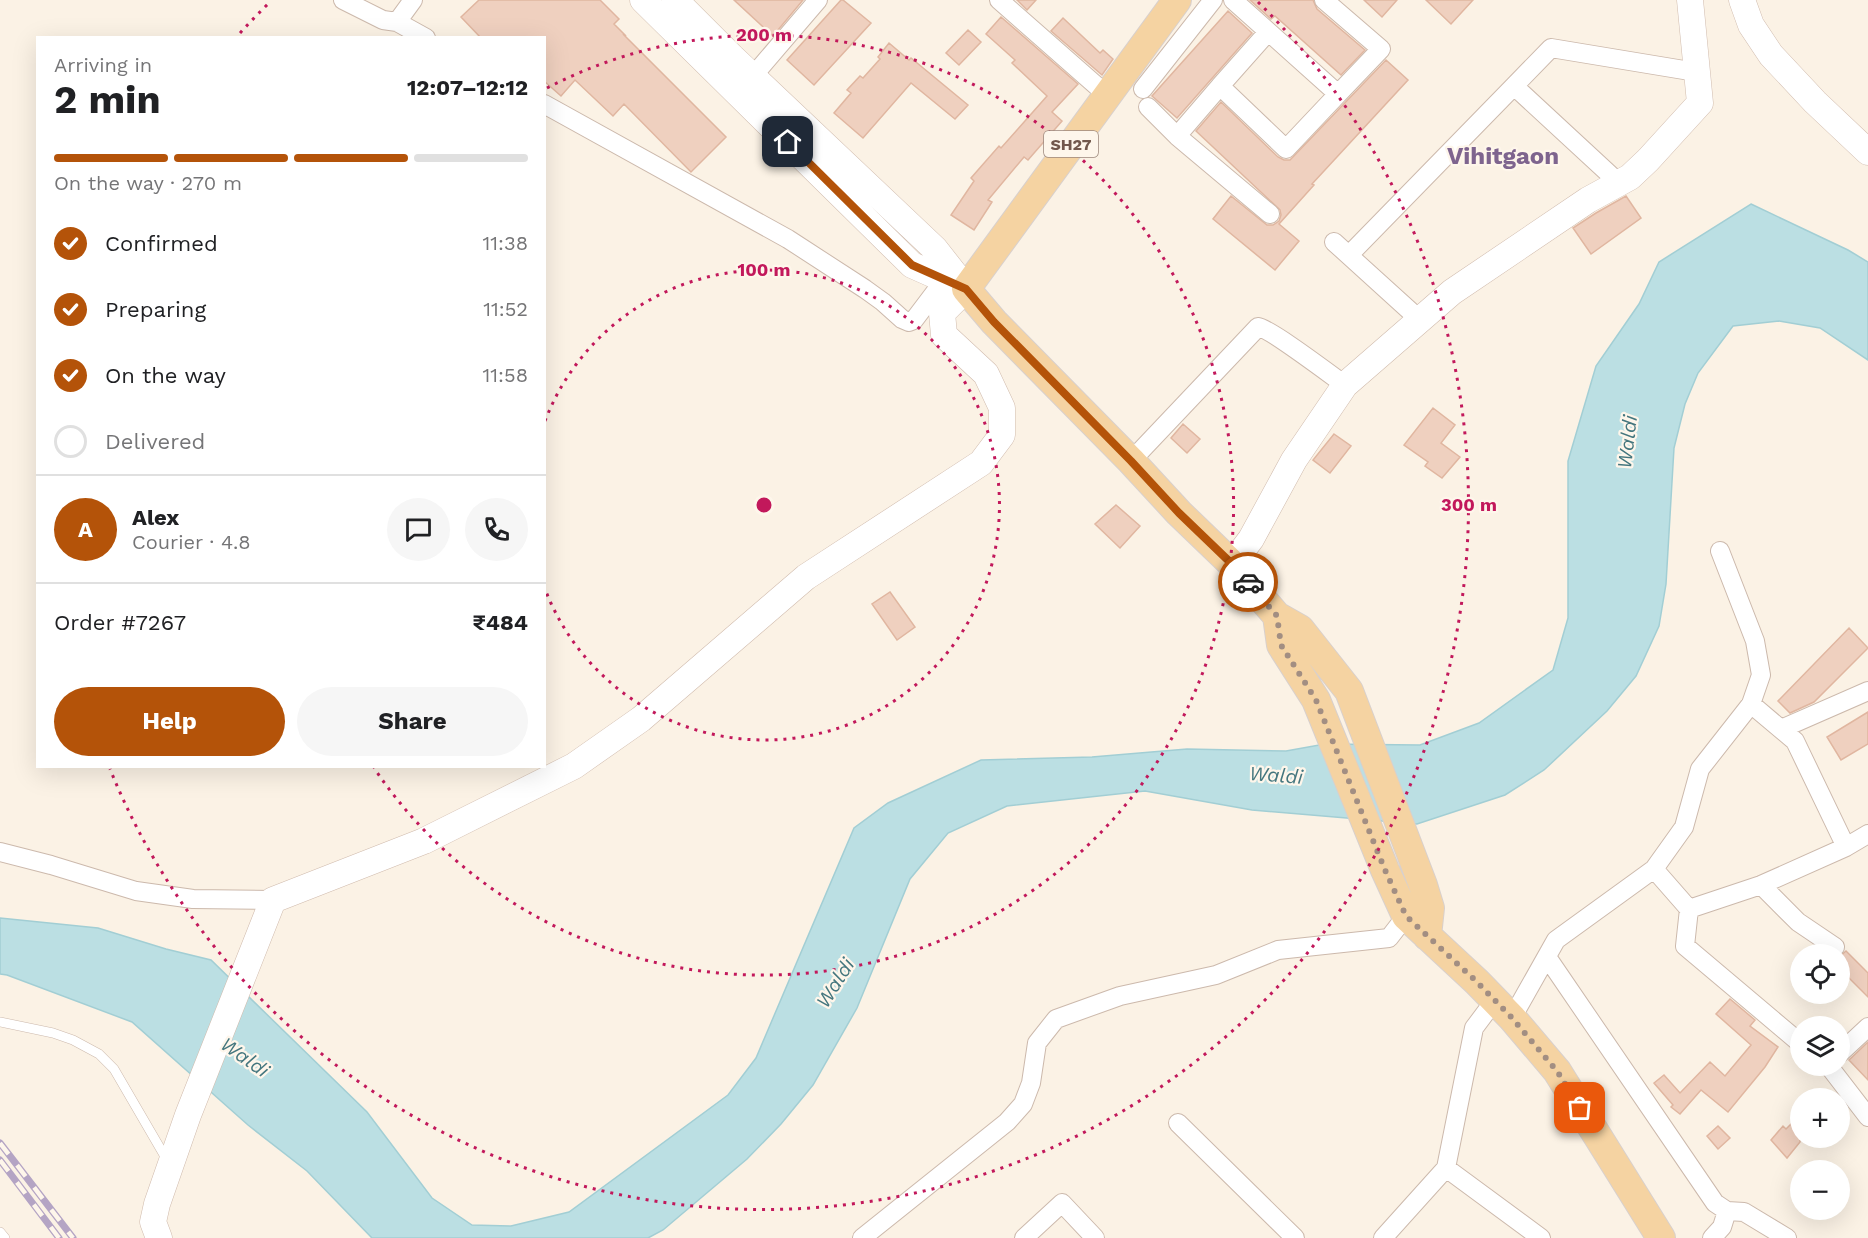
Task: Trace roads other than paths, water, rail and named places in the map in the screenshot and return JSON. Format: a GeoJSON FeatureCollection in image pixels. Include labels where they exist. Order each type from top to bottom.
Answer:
{"type":"FeatureCollection","features":[{"type":"Feature","properties":{"kind":"main road","name":"SH27"},"geometry":{"type":"LineString","coordinates":[[955,284],[1107,95],[1177,0]]}},
{"type":"Feature","properties":{"kind":"main road"},"geometry":{"type":"LineString","coordinates":[[955,284],[1131,461],[1179,513],[1232,564],[1277,616],[1300,629],[1349,691],[1424,885],[1430,908],[1427,936]]}},
{"type":"Feature","properties":{"kind":"main road"},"geometry":{"type":"LineString","coordinates":[[1277,616],[1281,645],[1316,700],[1406,916],[1504,1009],[1557,1071],[1661,1238]]}},
{"type":"Feature","properties":{"kind":"street"},"geometry":{"type":"LineString","coordinates":[[343,0],[383,20],[397,22],[422,36]]}},
{"type":"Feature","properties":{"kind":"street"},"geometry":{"type":"LineString","coordinates":[[397,22],[413,0]]}},
{"type":"Feature","properties":{"kind":"street"},"geometry":{"type":"LineString","coordinates":[[643,0],[912,265],[955,284]]}},
{"type":"Feature","properties":{"kind":"street"},"geometry":{"type":"LineString","coordinates":[[675,0],[935,249],[955,284]]}},
{"type":"Feature","properties":{"kind":"street"},"geometry":{"type":"LineString","coordinates":[[753,76],[818,0]]}},
{"type":"Feature","properties":{"kind":"street"},"geometry":{"type":"LineString","coordinates":[[999,0],[1107,95]]}},
{"type":"Feature","properties":{"kind":"street"},"geometry":{"type":"LineString","coordinates":[[1143,89],[1213,0]]}},
{"type":"Feature","properties":{"kind":"street"},"geometry":{"type":"LineString","coordinates":[[1233,0],[1338,94]]}},
{"type":"Feature","properties":{"kind":"street"},"geometry":{"type":"LineString","coordinates":[[1220,86],[1286,149],[1381,49],[1324,0]]}},
{"type":"Feature","properties":{"kind":"street"},"geometry":{"type":"LineString","coordinates":[[1232,564],[1251,539],[1294,460],[1345,385],[1461,285],[1588,200],[1630,177],[1700,103],[1690,0]]}},
{"type":"Feature","properties":{"kind":"street"},"geometry":{"type":"LineString","coordinates":[[1743,0],[1751,25],[1771,55],[1815,102],[1866,148]]}},
{"type":"Feature","properties":{"kind":"street"},"geometry":{"type":"LineString","coordinates":[[1177,136],[1268,32]]}},
{"type":"Feature","properties":{"kind":"street"},"geometry":{"type":"LineString","coordinates":[[1349,255],[1551,48],[1696,72]]}},
{"type":"Feature","properties":{"kind":"street"},"geometry":{"type":"LineString","coordinates":[[1514,86],[1619,183]]}},
{"type":"Feature","properties":{"kind":"street"},"geometry":{"type":"LineString","coordinates":[[546,105],[788,239],[865,289],[902,319],[909,322],[914,320],[955,284]]}},
{"type":"Feature","properties":{"kind":"street"},"geometry":{"type":"LineString","coordinates":[[1148,107],[1177,136],[1270,214]]}},
{"type":"Feature","properties":{"kind":"street"},"geometry":{"type":"LineString","coordinates":[[1335,242],[1420,320]]}},
{"type":"Feature","properties":{"kind":"street"},"geometry":{"type":"LineString","coordinates":[[0,852],[136,891],[193,899],[273,900],[424,841],[574,766],[641,719],[806,577],[981,463],[1002,435],[1002,408],[986,374],[944,335],[942,313],[955,284]]}},
{"type":"Feature","properties":{"kind":"street"},"geometry":{"type":"LineString","coordinates":[[1131,461],[1258,327],[1274,335],[1345,385]]}},
{"type":"Feature","properties":{"kind":"street"},"geometry":{"type":"LineString","coordinates":[[1383,1238],[1446,1168],[1474,1028],[1504,1009],[1547,957],[1556,940],[1654,868],[1684,827],[1700,769],[1751,704],[1761,675],[1755,641],[1720,551]]}},
{"type":"Feature","properties":{"kind":"street"},"geometry":{"type":"LineString","coordinates":[[1781,729],[1868,691]]}},
{"type":"Feature","properties":{"kind":"street"},"geometry":{"type":"LineString","coordinates":[[1751,704],[1795,741],[1846,847]]}},
{"type":"Feature","properties":{"kind":"street"},"geometry":{"type":"LineString","coordinates":[[1689,909],[1761,885],[1846,847],[1868,834]]}},
{"type":"Feature","properties":{"kind":"street"},"geometry":{"type":"LineString","coordinates":[[1654,868],[1689,909],[1685,946],[1790,1034]]}},
{"type":"Feature","properties":{"kind":"street"},"geometry":{"type":"LineString","coordinates":[[1761,885],[1798,922],[1831,944]]}},
{"type":"Feature","properties":{"kind":"street"},"geometry":{"type":"LineString","coordinates":[[159,1238],[153,1222],[170,1165],[273,900]]}},
{"type":"Feature","properties":{"kind":"street"},"geometry":{"type":"LineString","coordinates":[[862,1238],[1007,1122],[1023,1104],[1031,1083],[1037,1043],[1056,1019],[1120,996],[1216,975],[1278,950],[1389,938],[1406,916]]}},
{"type":"Feature","properties":{"kind":"street"},"geometry":{"type":"LineString","coordinates":[[1547,957],[1715,1203],[1727,1211],[1744,1212],[1787,1238]]}},
{"type":"Feature","properties":{"kind":"street"},"geometry":{"type":"LineString","coordinates":[[1850,1044],[1868,1027]]}},
{"type":"Feature","properties":{"kind":"street"},"geometry":{"type":"LineString","coordinates":[[1836,1076],[1868,1117]]}},
{"type":"Feature","properties":{"kind":"street"},"geometry":{"type":"LineString","coordinates":[[1178,1123],[1295,1238]]}},
{"type":"Feature","properties":{"kind":"street"},"geometry":{"type":"LineString","coordinates":[[1446,1168],[1533,1236]]}},
{"type":"Feature","properties":{"kind":"street"},"geometry":{"type":"LineString","coordinates":[[1024,1238],[1062,1203],[1095,1238]]}},
{"type":"Feature","properties":{"kind":"street"},"geometry":{"type":"LineString","coordinates":[[1712,1238],[1722,1227],[1727,1211]]}},
{"type":"Feature","properties":{"kind":"lane"},"geometry":{"type":"LineString","coordinates":[[0,1022],[53,1033],[73,1040],[99,1054],[114,1069],[170,1165]]}},
{"type":"Feature","properties":{"kind":"lane"},"geometry":{"type":"LineString","coordinates":[[0,1232],[5,1238]]}},
{"type":"Feature","properties":{"kind":"water","name":"Waldi"},"geometry":{"type":"Polygon","coordinates":[[[1751,204],[1848,250],[1868,262],[1868,360],[1820,328],[1779,321],[1733,326],[1698,373],[1685,404],[1674,448],[1666,584],[1659,626],[1636,676],[1607,711],[1544,770],[1505,795],[1417,824],[1252,810],[1145,791],[1007,806],[948,833],[910,879],[857,1008],[813,1085],[781,1124],[747,1159],[663,1230],[648,1238],[372,1238],[307,1171],[248,1125],[132,1022],[0,974],[0,918],[98,928],[211,960],[367,1112],[432,1198],[472,1225],[511,1226],[569,1212],[728,1095],[756,1058],[854,828],[888,803],[981,760],[1092,757],[1187,749],[1286,751],[1325,744],[1420,745],[1479,723],[1553,670],[1568,618],[1568,461],[1596,366],[1639,304],[1659,262],[1751,204]]]}},
{"type":"Feature","properties":{"kind":"railway"},"geometry":{"type":"LineString","coordinates":[[0,1143],[73,1238]]}},
{"type":"Feature","properties":{"kind":"railway"},"geometry":{"type":"LineString","coordinates":[[0,1160],[59,1238]]}},
{"type":"Feature","properties":{"kind":"district","name":"Vihitgaon"},"geometry":{"type":"Point","coordinates":[1503,156]}}]}
